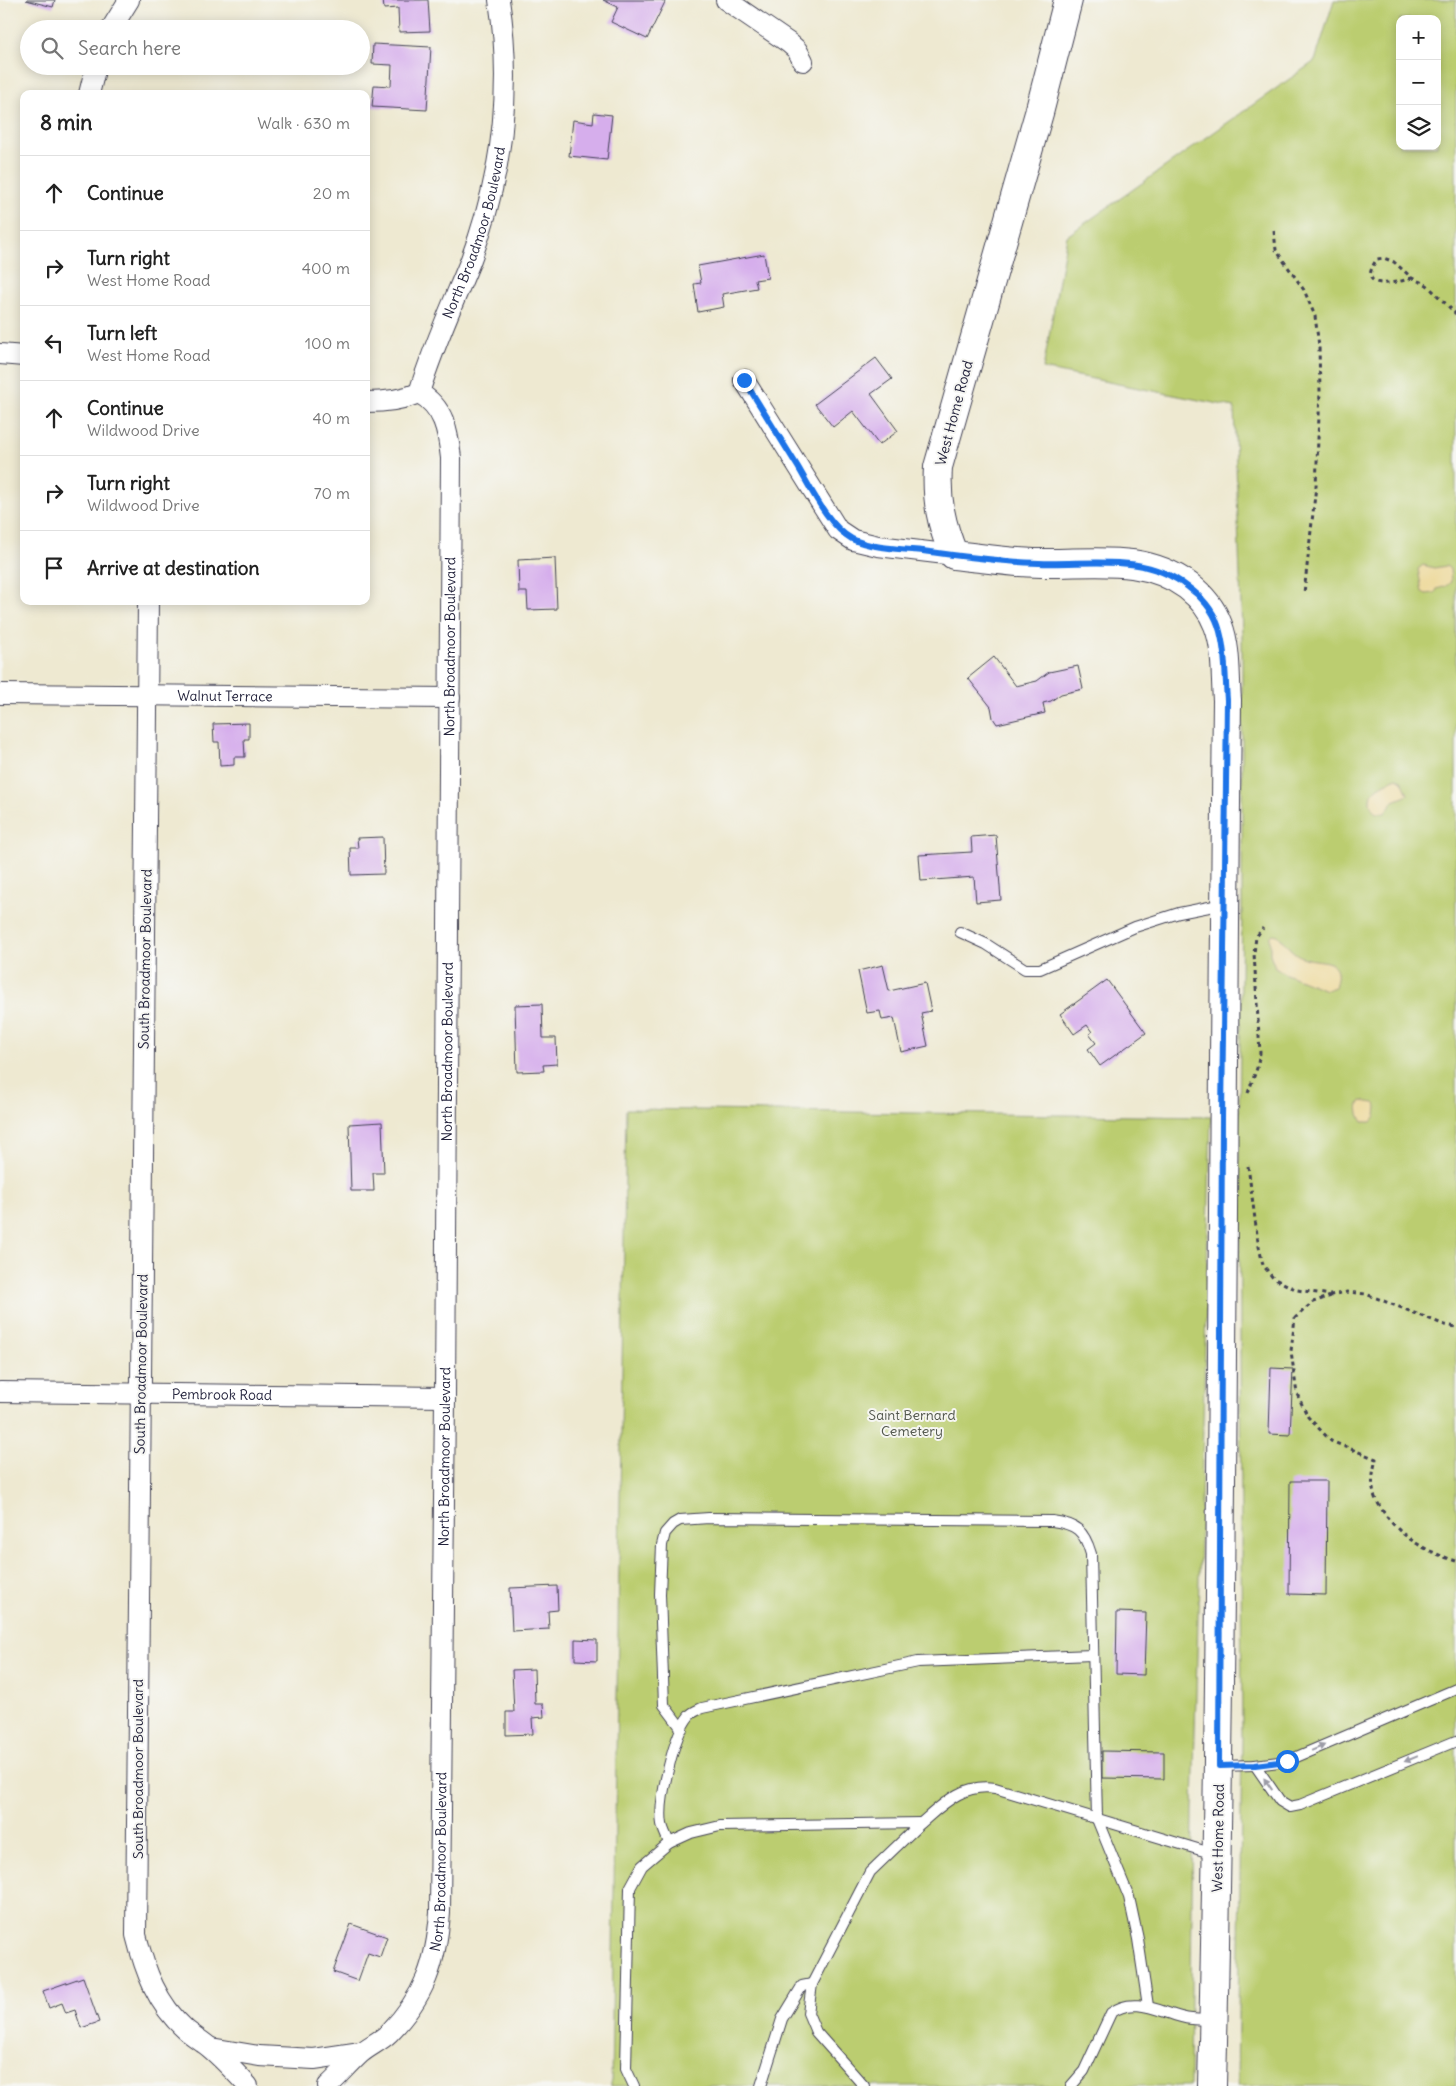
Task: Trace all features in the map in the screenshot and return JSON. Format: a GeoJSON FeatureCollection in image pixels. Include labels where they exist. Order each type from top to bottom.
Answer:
{"type":"FeatureCollection","features":[{"type":"Feature","properties":{"kind":"street"},"geometry":{"type":"LineString","coordinates":[[117,20],[129,0]]}},
{"type":"Feature","properties":{"kind":"street","name":"North Broadmoor Boulevard"},"geometry":{"type":"LineString","coordinates":[[328,2086],[361,2052],[388,2034],[411,2008],[423,1989],[432,1968],[437,1945],[440,1913],[450,698],[450,458],[449,437],[445,422],[438,409],[429,399],[419,393],[430,355],[470,261],[486,213],[497,166],[505,113],[506,75],[504,30],[499,0]]}},
{"type":"Feature","properties":{"kind":"street"},"geometry":{"type":"LineString","coordinates":[[726,0],[797,50],[803,61]]}},
{"type":"Feature","properties":{"kind":"street","name":"West Home Road"},"geometry":{"type":"LineString","coordinates":[[1068,0],[1040,113],[938,467],[937,489],[939,512],[945,534],[954,555],[1040,564],[1133,563],[1154,568],[1179,580],[1197,593],[1210,609],[1218,625],[1223,645],[1227,700],[1219,1766],[1212,2086]]}},
{"type":"Feature","properties":{"kind":"street"},"geometry":{"type":"LineString","coordinates":[[90,90],[94,75]]}},
{"type":"Feature","properties":{"kind":"street"},"geometry":{"type":"LineString","coordinates":[[0,354],[20,356]]}},
{"type":"Feature","properties":{"kind":"street"},"geometry":{"type":"LineString","coordinates":[[744,380],[838,530],[853,540],[878,546],[954,555]]}},
{"type":"Feature","properties":{"kind":"street"},"geometry":{"type":"LineString","coordinates":[[370,402],[384,402],[407,398],[419,393]]}},
{"type":"Feature","properties":{"kind":"street","name":"South Broadmoor Boulevard"},"geometry":{"type":"LineString","coordinates":[[148,605],[136,1935],[145,1968],[161,1999],[171,2013],[248,2086]]}},
{"type":"Feature","properties":{"kind":"street","name":"Walnut Terrace"},"geometry":{"type":"LineString","coordinates":[[0,694],[450,698]]}},
{"type":"Feature","properties":{"kind":"street","name":"Pembrook Road"},"geometry":{"type":"LineString","coordinates":[[0,1392],[445,1397]]}},
{"type":"Feature","properties":{"kind":"street"},"geometry":{"type":"LineString","coordinates":[[210,2048],[259,2056],[314,2059],[361,2052]]}},
{"type":"Feature","properties":{"kind":"lane"},"geometry":{"type":"LineString","coordinates":[[960,932],[986,944],[1025,969],[1033,970],[1040,969],[1135,926],[1179,913],[1225,904]]}},
{"type":"Feature","properties":{"kind":"lane"},"geometry":{"type":"LineString","coordinates":[[682,1729],[664,1705],[660,1594],[662,1545],[665,1533],[672,1524],[680,1520],[1052,1520],[1066,1523],[1079,1529],[1087,1540],[1091,1554],[1097,1819],[1129,1897],[1138,1938],[1148,2006]]}},
{"type":"Feature","properties":{"kind":"lane"},"geometry":{"type":"LineString","coordinates":[[669,1843],[662,1825],[665,1780],[682,1729],[690,1714],[702,1708],[918,1662],[1092,1655]]}},
{"type":"Feature","properties":{"kind":"lane"},"geometry":{"type":"LineString","coordinates":[[1219,1766],[1255,1765],[1287,1761],[1456,1689]]}},
{"type":"Feature","properties":{"kind":"lane"},"geometry":{"type":"LineString","coordinates":[[1255,1765],[1280,1801],[1290,1807],[1300,1805],[1456,1741]]}},
{"type":"Feature","properties":{"kind":"lane"},"geometry":{"type":"LineString","coordinates":[[864,2086],[816,2032],[808,2013],[812,1984],[870,1872],[948,1799],[966,1789],[984,1786],[995,1788],[1218,1855]]}},
{"type":"Feature","properties":{"kind":"lane"},"geometry":{"type":"LineString","coordinates":[[634,2086],[626,2069],[630,1888],[642,1866],[669,1843],[691,1833],[720,1826],[921,1823]]}},
{"type":"Feature","properties":{"kind":"lane"},"geometry":{"type":"LineString","coordinates":[[760,2086],[763,2083],[782,2019],[802,1986],[812,1984]]}},
{"type":"Feature","properties":{"kind":"lane"},"geometry":{"type":"LineString","coordinates":[[1071,2086],[1084,2071],[1111,2013],[1118,2008],[1148,2006],[1182,2017],[1214,2020]]}},
{"type":"Feature","properties":{"kind":"path"},"geometry":{"type":"LineString","coordinates":[[1274,231],[1276,250],[1304,290],[1314,316],[1319,346],[1320,392],[1316,486],[1304,593]]}},
{"type":"Feature","properties":{"kind":"path"},"geometry":{"type":"LineString","coordinates":[[1412,278],[1382,285],[1375,282],[1370,275],[1371,267],[1377,259],[1384,258],[1394,262],[1412,278],[1427,285],[1456,314]]}},
{"type":"Feature","properties":{"kind":"path"},"geometry":{"type":"LineString","coordinates":[[1247,1094],[1257,1068],[1260,1053],[1254,953],[1256,937],[1263,928]]}},
{"type":"Feature","properties":{"kind":"path"},"geometry":{"type":"LineString","coordinates":[[1247,1156],[1258,1242],[1263,1265],[1273,1278],[1283,1285],[1297,1290],[1331,1295]]}},
{"type":"Feature","properties":{"kind":"path"},"geometry":{"type":"LineString","coordinates":[[1456,1327],[1445,1325],[1366,1294],[1348,1292],[1331,1295],[1313,1302],[1295,1318],[1292,1351],[1297,1394],[1308,1417],[1331,1441],[1376,1459],[1372,1478],[1374,1496],[1389,1521],[1410,1540],[1442,1557],[1456,1561]]}},
{"type":"Feature","properties":{"kind":"green space"},"geometry":{"type":"Polygon","coordinates":[[[1334,0],[1456,0],[1456,2086],[1237,2086],[1242,1740],[1239,1118],[1242,912],[1242,634],[1234,407],[1043,369],[1067,236],[1315,61],[1334,0]]]}},
{"type":"Feature","properties":{"kind":"green space","name":"Saint Bernard Cemetery"},"geometry":{"type":"Polygon","coordinates":[[[626,1109],[1211,1117],[1193,1809],[1190,2086],[611,2086],[626,1109]]]}},
{"type":"Feature","properties":{"kind":"sand"},"geometry":{"type":"Polygon","coordinates":[[[1423,565],[1434,568],[1446,566],[1450,569],[1451,582],[1437,589],[1435,593],[1426,594],[1422,592],[1418,569],[1423,565]]]}},
{"type":"Feature","properties":{"kind":"sand"},"geometry":{"type":"Polygon","coordinates":[[[1397,778],[1402,781],[1408,794],[1394,801],[1385,813],[1376,813],[1371,806],[1371,795],[1385,783],[1397,778]]]}},
{"type":"Feature","properties":{"kind":"sand"},"geometry":{"type":"Polygon","coordinates":[[[1273,934],[1278,935],[1298,955],[1334,965],[1337,970],[1335,987],[1326,990],[1286,974],[1275,967],[1270,954],[1270,937],[1273,934]]]}},
{"type":"Feature","properties":{"kind":"sand"},"geometry":{"type":"Polygon","coordinates":[[[1361,1101],[1374,1103],[1377,1106],[1376,1116],[1371,1122],[1363,1122],[1360,1117],[1358,1109],[1361,1101]]]}},
{"type":"Feature","properties":{"kind":"building"},"geometry":{"type":"Polygon","coordinates":[[[26,0],[55,0],[53,7],[26,0]]]}},
{"type":"Feature","properties":{"kind":"building"},"geometry":{"type":"Polygon","coordinates":[[[383,0],[428,0],[430,31],[399,32],[398,8],[384,9],[383,0]]]}},
{"type":"Feature","properties":{"kind":"building"},"geometry":{"type":"Polygon","coordinates":[[[603,0],[661,0],[665,2],[647,39],[611,22],[618,7],[603,0]]]}},
{"type":"Feature","properties":{"kind":"building"},"geometry":{"type":"Polygon","coordinates":[[[373,44],[431,47],[427,110],[372,107],[374,85],[391,86],[392,65],[372,64],[373,44]]]}},
{"type":"Feature","properties":{"kind":"building"},"geometry":{"type":"Polygon","coordinates":[[[594,113],[612,115],[607,160],[569,156],[573,120],[593,123],[594,113]]]}},
{"type":"Feature","properties":{"kind":"building"},"geometry":{"type":"Polygon","coordinates":[[[764,254],[768,278],[755,280],[757,288],[722,294],[724,307],[698,312],[694,284],[701,283],[698,266],[764,254]]]}},
{"type":"Feature","properties":{"kind":"building"},"geometry":{"type":"Polygon","coordinates":[[[876,358],[892,379],[871,394],[898,431],[879,445],[853,411],[833,427],[815,404],[876,358]]]}},
{"type":"Feature","properties":{"kind":"building"},"geometry":{"type":"Polygon","coordinates":[[[555,558],[557,609],[528,610],[527,592],[519,592],[518,560],[555,558]]]}},
{"type":"Feature","properties":{"kind":"building"},"geometry":{"type":"Polygon","coordinates":[[[994,657],[1016,686],[1037,681],[1049,672],[1078,666],[1083,689],[1061,694],[1051,701],[1043,703],[1045,713],[997,724],[993,718],[991,707],[968,678],[994,657]]]}},
{"type":"Feature","properties":{"kind":"building"},"geometry":{"type":"Polygon","coordinates":[[[249,723],[249,739],[244,739],[245,757],[234,757],[234,765],[220,766],[219,742],[214,742],[213,724],[249,723]]]}},
{"type":"Feature","properties":{"kind":"building"},"geometry":{"type":"Polygon","coordinates":[[[996,835],[1001,900],[976,902],[974,877],[921,881],[919,855],[972,852],[971,837],[996,835]]]}},
{"type":"Feature","properties":{"kind":"building"},"geometry":{"type":"Polygon","coordinates":[[[383,837],[384,874],[351,875],[350,848],[358,848],[357,838],[383,837]]]}},
{"type":"Feature","properties":{"kind":"building"},"geometry":{"type":"Polygon","coordinates":[[[883,965],[889,991],[925,983],[931,1011],[921,1013],[928,1046],[901,1052],[894,1018],[882,1020],[880,1011],[867,1013],[858,971],[883,965]]]}},
{"type":"Feature","properties":{"kind":"building"},"geometry":{"type":"Polygon","coordinates":[[[1107,980],[1146,1033],[1100,1066],[1088,1049],[1096,1043],[1089,1034],[1092,1032],[1087,1025],[1074,1034],[1060,1014],[1107,980]]]}},
{"type":"Feature","properties":{"kind":"building"},"geometry":{"type":"Polygon","coordinates":[[[542,1004],[543,1038],[556,1038],[557,1064],[543,1065],[544,1071],[517,1072],[515,1005],[542,1004]]]}},
{"type":"Feature","properties":{"kind":"building"},"geometry":{"type":"Polygon","coordinates":[[[382,1122],[384,1173],[373,1173],[374,1191],[351,1191],[349,1124],[382,1122]]]}},
{"type":"Feature","properties":{"kind":"building"},"geometry":{"type":"Polygon","coordinates":[[[1271,1368],[1293,1369],[1290,1435],[1269,1434],[1271,1368]]]}},
{"type":"Feature","properties":{"kind":"building"},"geometry":{"type":"Polygon","coordinates":[[[1290,1481],[1327,1481],[1326,1595],[1289,1594],[1290,1481]]]}},
{"type":"Feature","properties":{"kind":"building"},"geometry":{"type":"Polygon","coordinates":[[[557,1586],[558,1610],[548,1611],[549,1629],[512,1631],[510,1588],[557,1586]]]}},
{"type":"Feature","properties":{"kind":"building"},"geometry":{"type":"Polygon","coordinates":[[[1117,1612],[1146,1613],[1144,1675],[1116,1674],[1117,1612]]]}},
{"type":"Feature","properties":{"kind":"building"},"geometry":{"type":"Polygon","coordinates":[[[575,1639],[597,1640],[597,1661],[575,1660],[575,1639]]]}},
{"type":"Feature","properties":{"kind":"building"},"geometry":{"type":"Polygon","coordinates":[[[534,1669],[535,1704],[543,1704],[544,1717],[532,1718],[533,1734],[506,1735],[506,1712],[514,1712],[512,1670],[534,1669]]]}},
{"type":"Feature","properties":{"kind":"building"},"geometry":{"type":"Polygon","coordinates":[[[1102,1751],[1164,1752],[1164,1779],[1102,1778],[1102,1751]]]}},
{"type":"Feature","properties":{"kind":"building"},"geometry":{"type":"Polygon","coordinates":[[[351,1924],[387,1937],[380,1957],[368,1953],[358,1981],[333,1972],[351,1924]]]}},
{"type":"Feature","properties":{"kind":"building"},"geometry":{"type":"Polygon","coordinates":[[[83,1977],[99,2022],[81,2028],[75,2010],[66,2013],[62,2003],[49,2008],[43,1991],[83,1977]]]}},
{"type":"Feature","properties":{"kind":"route"},"geometry":{"type":"LineString","coordinates":[[744,380],[838,530],[853,540],[878,546],[1040,564],[1133,563],[1154,568],[1179,580],[1197,593],[1210,609],[1218,625],[1223,645],[1227,700],[1222,1118],[1219,1766],[1255,1765],[1287,1761]]}}]}
